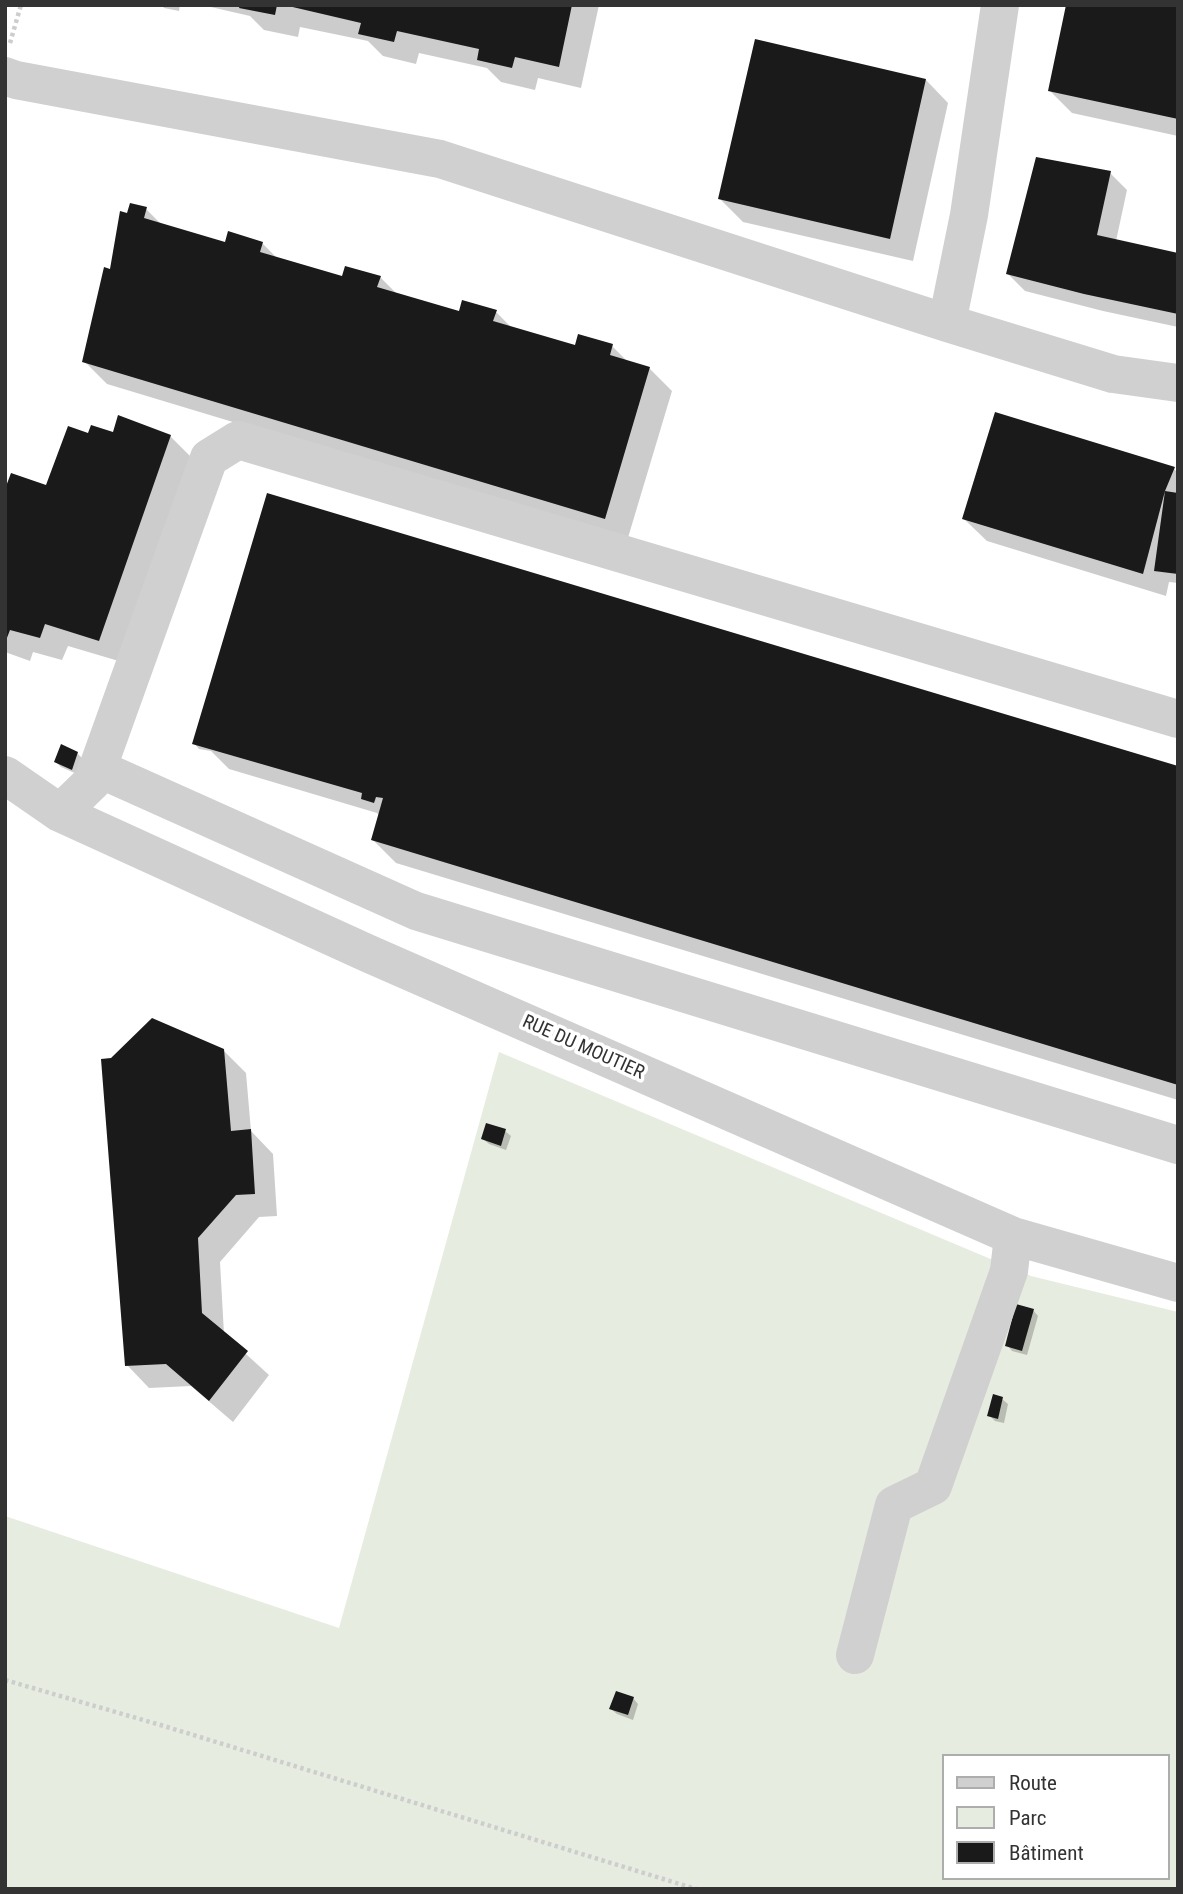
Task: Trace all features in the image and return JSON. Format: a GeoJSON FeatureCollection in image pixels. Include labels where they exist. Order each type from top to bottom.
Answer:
{"type":"FeatureCollection","features":[{"type":"Feature","properties":{"kind":"street"},"geometry":{"type":"LineString","coordinates":[[947,323],[970,215],[1000,5]]}},
{"type":"Feature","properties":{"kind":"street"},"geometry":{"type":"LineString","coordinates":[[7,62],[29,82],[440,159],[1113,374],[1178,383]]}},
{"type":"Feature","properties":{"kind":"street"},"geometry":{"type":"LineString","coordinates":[[60,813],[93,781],[209,458],[238,440],[1178,719]]}},
{"type":"Feature","properties":{"kind":"street"},"geometry":{"type":"LineString","coordinates":[[97,768],[416,911],[1178,1146]]}},
{"type":"Feature","properties":{"kind":"street","name":"RUE DU MOUTIER"},"geometry":{"type":"LineString","coordinates":[[5,775],[60,813],[367,953],[1013,1236],[1178,1283]]}},
{"type":"Feature","properties":{"kind":"street"},"geometry":{"type":"LineString","coordinates":[[855,1655],[894,1505],[933,1486],[1010,1271],[1013,1236]]}},
{"type":"Feature","properties":{"kind":"path"},"geometry":{"type":"LineString","coordinates":[[7,62],[21,5]]}},
{"type":"Feature","properties":{"kind":"path"},"geometry":{"type":"LineString","coordinates":[[5,1680],[695,1889]]}},
{"type":"Feature","properties":{"kind":"green space"},"geometry":{"type":"Polygon","coordinates":[[[499,1052],[1031,1276],[1178,1312],[1178,1889],[5,1889],[5,1516],[339,1628],[499,1052]]]}},
{"type":"Feature","properties":{"kind":"building"},"geometry":{"type":"Polygon","coordinates":[[[240,5],[277,5],[275,15],[239,8],[240,5]]]}},
{"type":"Feature","properties":{"kind":"building"},"geometry":{"type":"Polygon","coordinates":[[[284,5],[572,5],[559,67],[515,57],[512,68],[477,60],[479,49],[397,31],[394,42],[358,34],[361,23],[284,5]]]}},
{"type":"Feature","properties":{"kind":"building"},"geometry":{"type":"Polygon","coordinates":[[[1066,5],[1178,5],[1178,119],[1048,91],[1066,5]]]}},
{"type":"Feature","properties":{"kind":"building"},"geometry":{"type":"Polygon","coordinates":[[[755,39],[926,79],[890,239],[718,199],[755,39]]]}},
{"type":"Feature","properties":{"kind":"building"},"geometry":{"type":"Polygon","coordinates":[[[1036,157],[1111,171],[1097,235],[1178,253],[1178,314],[1006,274],[1036,157]]]}},
{"type":"Feature","properties":{"kind":"building"},"geometry":{"type":"Polygon","coordinates":[[[130,203],[147,207],[144,218],[225,242],[228,231],[263,242],[260,252],[342,276],[345,266],[381,276],[377,287],[459,311],[462,300],[497,310],[493,321],[575,345],[578,334],[613,344],[610,355],[650,367],[605,519],[82,362],[104,267],[110,269],[120,211],[127,213],[130,203]]]}},
{"type":"Feature","properties":{"kind":"building"},"geometry":{"type":"Polygon","coordinates":[[[995,412],[1175,467],[1165,491],[1143,574],[962,519],[995,412]]]}},
{"type":"Feature","properties":{"kind":"building"},"geometry":{"type":"Polygon","coordinates":[[[118,415],[171,435],[99,641],[45,624],[40,638],[10,630],[5,643],[5,489],[11,473],[46,485],[68,426],[88,433],[91,425],[113,432],[118,415]]]}},
{"type":"Feature","properties":{"kind":"building"},"geometry":{"type":"Polygon","coordinates":[[[1165,491],[1178,493],[1178,574],[1154,571],[1165,491]]]}},
{"type":"Feature","properties":{"kind":"building"},"geometry":{"type":"Polygon","coordinates":[[[267,493],[1178,766],[1178,1085],[371,840],[383,798],[376,797],[374,803],[361,799],[362,793],[192,744],[267,493]]]}},
{"type":"Feature","properties":{"kind":"building"},"geometry":{"type":"Polygon","coordinates":[[[61,744],[78,752],[72,770],[54,762],[61,744]]]}},
{"type":"Feature","properties":{"kind":"building"},"geometry":{"type":"Polygon","coordinates":[[[152,1018],[224,1049],[231,1131],[251,1129],[255,1194],[236,1195],[198,1238],[202,1313],[248,1351],[209,1401],[166,1364],[125,1366],[101,1059],[111,1058],[152,1018]]]}},
{"type":"Feature","properties":{"kind":"building"},"geometry":{"type":"Polygon","coordinates":[[[486,1123],[506,1129],[501,1146],[481,1139],[486,1123]]]}},
{"type":"Feature","properties":{"kind":"building"},"geometry":{"type":"Polygon","coordinates":[[[1016,1304],[1034,1309],[1022,1351],[1005,1346],[1016,1304]]]}},
{"type":"Feature","properties":{"kind":"building"},"geometry":{"type":"Polygon","coordinates":[[[993,1394],[1003,1397],[998,1419],[987,1416],[993,1394]]]}},
{"type":"Feature","properties":{"kind":"building"},"geometry":{"type":"Polygon","coordinates":[[[616,1691],[634,1697],[628,1715],[609,1709],[616,1691]]]}}]}
